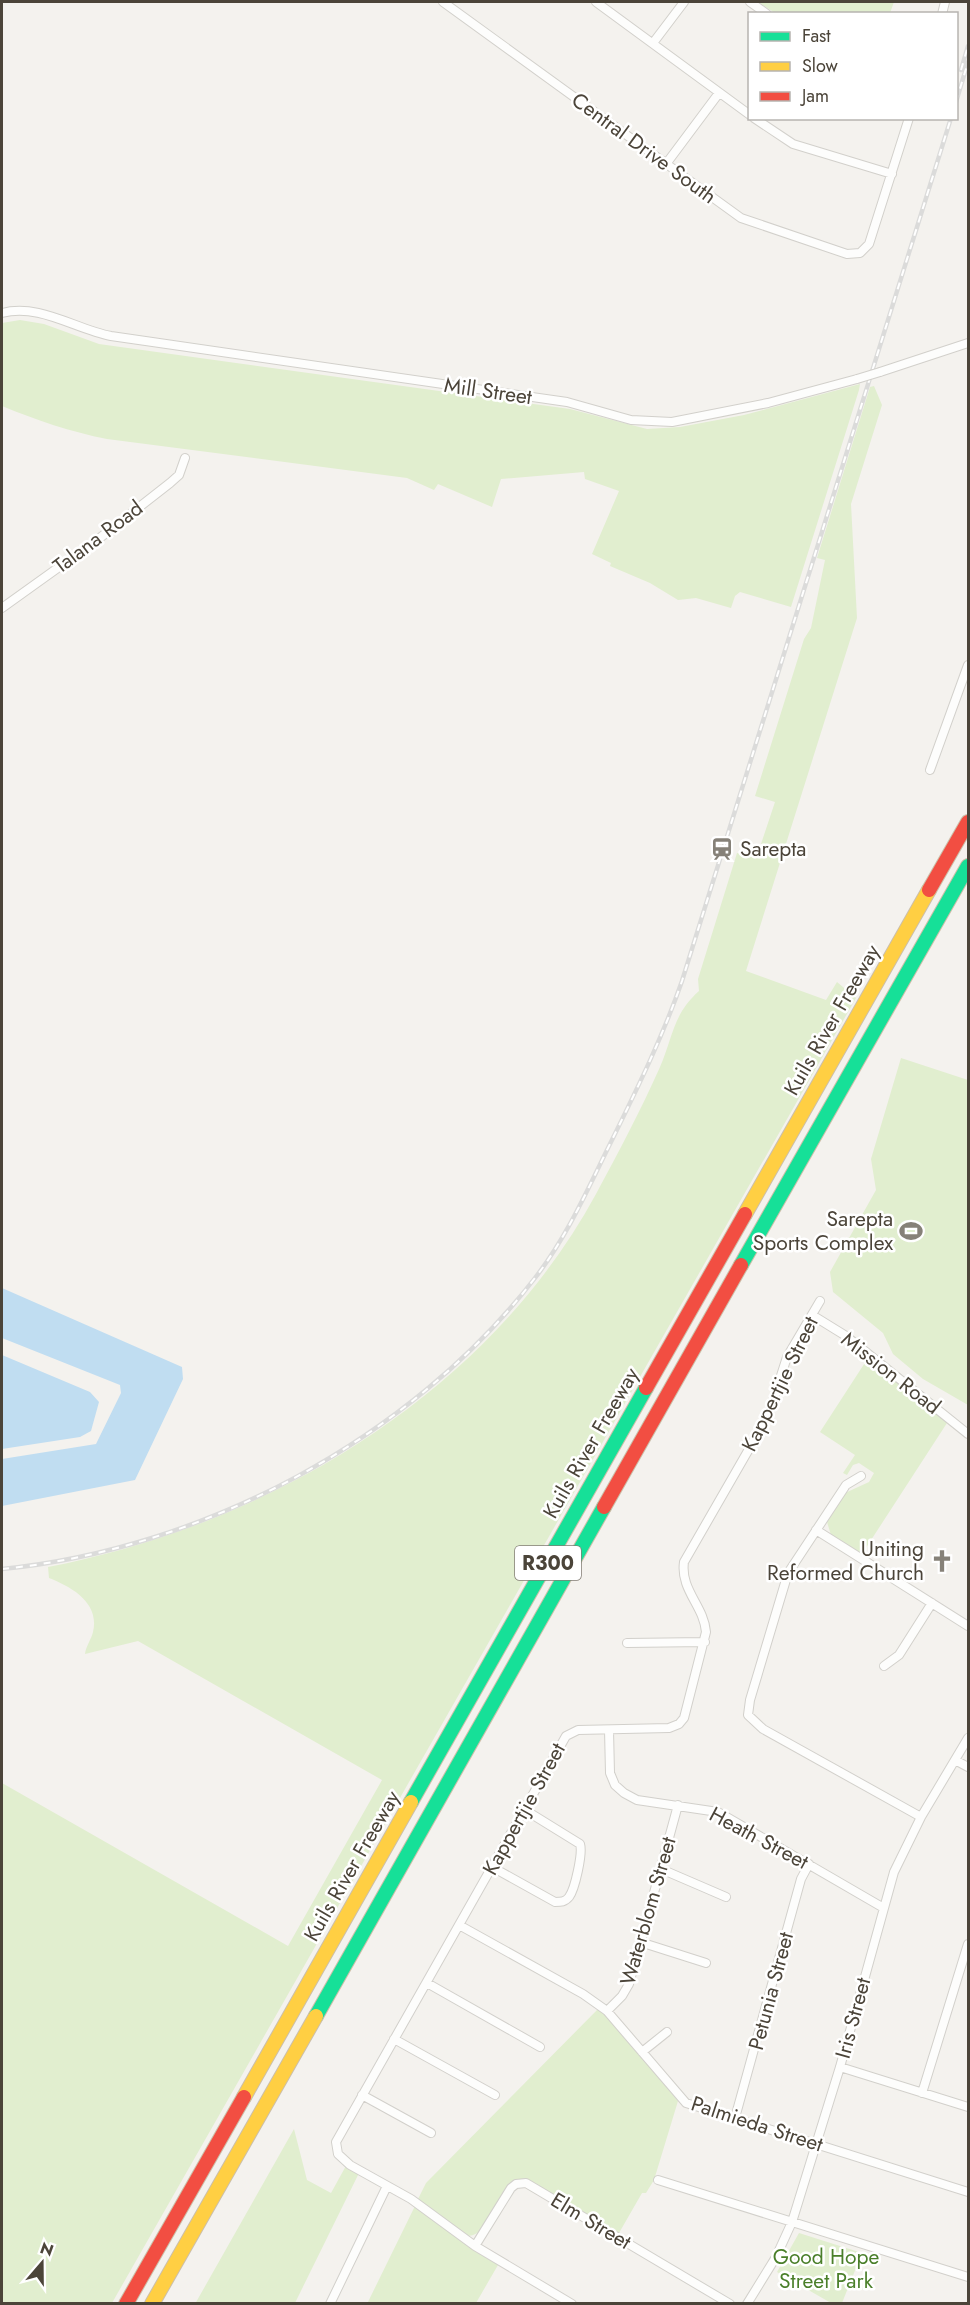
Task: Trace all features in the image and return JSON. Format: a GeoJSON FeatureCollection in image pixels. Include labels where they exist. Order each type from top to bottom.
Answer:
{"type":"FeatureCollection","features":[{"type":"Feature","properties":{"kind":"highway","name":"Kuils River Freeway"},"geometry":{"type":"LineString","coordinates":[[126,2304],[969,822]]}},
{"type":"Feature","properties":{"kind":"highway","name":"Kuils River Freeway"},"geometry":{"type":"LineString","coordinates":[[152,2304],[969,866]]}},
{"type":"Feature","properties":{"kind":"street","name":"Central Drive South"},"geometry":{"type":"LineString","coordinates":[[443,2],[748,222],[847,254],[863,251],[870,241],[892,174]]}},
{"type":"Feature","properties":{"kind":"street"},"geometry":{"type":"LineString","coordinates":[[596,2],[748,114]]}},
{"type":"Feature","properties":{"kind":"street"},"geometry":{"type":"LineString","coordinates":[[653,43],[684,2]]}},
{"type":"Feature","properties":{"kind":"street"},"geometry":{"type":"LineString","coordinates":[[750,2],[763,12]]}},
{"type":"Feature","properties":{"kind":"street"},"geometry":{"type":"LineString","coordinates":[[666,164],[720,93]]}},
{"type":"Feature","properties":{"kind":"street"},"geometry":{"type":"LineString","coordinates":[[757,120],[793,144],[892,174],[908,120]]}},
{"type":"Feature","properties":{"kind":"street","name":"Mill Street"},"geometry":{"type":"LineString","coordinates":[[2,313],[33,311],[80,328],[111,336],[567,402],[641,422],[672,422],[724,412],[857,379],[969,343]]}},
{"type":"Feature","properties":{"kind":"street","name":"Talana Road"},"geometry":{"type":"LineString","coordinates":[[2,608],[101,537],[170,483],[179,475],[186,458]]}},
{"type":"Feature","properties":{"kind":"street"},"geometry":{"type":"LineString","coordinates":[[930,770],[969,665]]}},
{"type":"Feature","properties":{"kind":"street","name":"Kappertjie Street"},"geometry":{"type":"LineString","coordinates":[[572,2304],[475,2246],[428,2210],[342,2159],[336,2149],[340,2132],[566,1736],[578,1730],[669,1728],[680,1724],[686,1715],[705,1642],[704,1621],[685,1586],[684,1562],[768,1416],[788,1357],[820,1301]]}},
{"type":"Feature","properties":{"kind":"street","name":"Mission Road"},"geometry":{"type":"LineString","coordinates":[[812,1314],[846,1336],[969,1434]]}},
{"type":"Feature","properties":{"kind":"street"},"geometry":{"type":"LineString","coordinates":[[861,1476],[846,1485],[786,1578],[750,1700],[748,1715],[763,1729],[921,1817]]}},
{"type":"Feature","properties":{"kind":"street"},"geometry":{"type":"LineString","coordinates":[[816,1530],[969,1626]]}},
{"type":"Feature","properties":{"kind":"street"},"geometry":{"type":"LineString","coordinates":[[884,1666],[898,1655],[932,1603]]}},
{"type":"Feature","properties":{"kind":"street"},"geometry":{"type":"LineString","coordinates":[[627,1643],[705,1642]]}},
{"type":"Feature","properties":{"kind":"street","name":"Heath Street"},"geometry":{"type":"LineString","coordinates":[[609,1730],[610,1773],[615,1785],[637,1800],[718,1812],[882,1907]]}},
{"type":"Feature","properties":{"kind":"street","name":"Iris Street"},"geometry":{"type":"LineString","coordinates":[[747,2304],[776,2258],[792,2222],[840,2067],[882,1907],[899,1859],[921,1817],[969,1738]]}},
{"type":"Feature","properties":{"kind":"street"},"geometry":{"type":"LineString","coordinates":[[955,1760],[969,1767]]}},
{"type":"Feature","properties":{"kind":"street","name":"Waterblom Street"},"geometry":{"type":"LineString","coordinates":[[607,2011],[627,1988],[678,1805]]}},
{"type":"Feature","properties":{"kind":"street"},"geometry":{"type":"LineString","coordinates":[[492,1867],[555,1902],[563,1901],[570,1895],[582,1854],[580,1844],[525,1810]]}},
{"type":"Feature","properties":{"kind":"street","name":"Petunia Street"},"geometry":{"type":"LineString","coordinates":[[735,2118],[801,1879],[809,1864]]}},
{"type":"Feature","properties":{"kind":"street"},"geometry":{"type":"LineString","coordinates":[[661,1869],[726,1897]]}},
{"type":"Feature","properties":{"kind":"street","name":"Palmieda Street"},"geometry":{"type":"LineString","coordinates":[[459,1925],[583,1994],[607,2011],[681,2099],[969,2192]]}},
{"type":"Feature","properties":{"kind":"street"},"geometry":{"type":"LineString","coordinates":[[640,1942],[706,1963]]}},
{"type":"Feature","properties":{"kind":"street"},"geometry":{"type":"LineString","coordinates":[[922,2093],[969,1944]]}},
{"type":"Feature","properties":{"kind":"street"},"geometry":{"type":"LineString","coordinates":[[427,1983],[540,2048]]}},
{"type":"Feature","properties":{"kind":"street"},"geometry":{"type":"LineString","coordinates":[[642,2052],[667,2032]]}},
{"type":"Feature","properties":{"kind":"street"},"geometry":{"type":"LineString","coordinates":[[394,2039],[495,2095]]}},
{"type":"Feature","properties":{"kind":"street"},"geometry":{"type":"LineString","coordinates":[[840,2067],[969,2107]]}},
{"type":"Feature","properties":{"kind":"street"},"geometry":{"type":"LineString","coordinates":[[362,2095],[431,2133]]}},
{"type":"Feature","properties":{"kind":"street"},"geometry":{"type":"LineString","coordinates":[[658,2180],[969,2277]]}},
{"type":"Feature","properties":{"kind":"street","name":"Elm Street"},"geometry":{"type":"LineString","coordinates":[[475,2246],[511,2188],[516,2184],[526,2183],[730,2304]]}},
{"type":"Feature","properties":{"kind":"street"},"geometry":{"type":"LineString","coordinates":[[330,2304],[387,2186]]}},
{"type":"Feature","properties":{"kind":"green space"},"geometry":{"type":"Polygon","coordinates":[[[758,2],[894,2],[890,12],[773,12],[758,2]]]}},
{"type":"Feature","properties":{"kind":"green space"},"geometry":{"type":"Polygon","coordinates":[[[20,320],[44,324],[99,344],[570,409],[647,429],[680,427],[744,415],[860,384],[791,607],[740,592],[735,596],[731,608],[696,598],[678,600],[650,583],[610,566],[611,563],[592,554],[619,491],[585,479],[584,472],[501,479],[492,507],[438,484],[434,490],[407,478],[107,439],[54,425],[2,406],[2,323],[20,320]]]}},
{"type":"Feature","properties":{"kind":"green space"},"geometry":{"type":"Polygon","coordinates":[[[874,386],[882,405],[851,504],[857,618],[746,971],[826,1000],[837,982],[856,998],[112,2303],[2,2303],[2,1783],[288,1946],[382,1780],[138,1641],[85,1654],[93,1632],[92,1613],[75,1591],[49,1578],[48,1567],[130,1547],[211,1519],[289,1484],[363,1440],[432,1389],[495,1331],[550,1266],[596,1194],[653,1083],[679,1017],[699,991],[698,979],[737,853],[757,856],[775,802],[755,796],[804,639],[811,628],[825,560],[817,558],[870,387],[874,386]]]}},
{"type":"Feature","properties":{"kind":"green space","name":"Sarepta Sports Complex"},"geometry":{"type":"Polygon","coordinates":[[[901,1058],[968,1080],[968,1405],[923,1379],[893,1354],[883,1333],[833,1292],[830,1272],[876,1190],[871,1159],[901,1058]]]}},
{"type":"Feature","properties":{"kind":"green space"},"geometry":{"type":"Polygon","coordinates":[[[868,1358],[947,1423],[862,1554],[831,1535],[827,1522],[845,1493],[869,1482],[874,1473],[859,1463],[853,1465],[847,1475],[843,1473],[855,1455],[820,1432],[868,1358]]]}},
{"type":"Feature","properties":{"kind":"green space"},"geometry":{"type":"Polygon","coordinates":[[[598,2009],[612,2021],[678,2101],[654,2180],[646,2193],[642,2193],[619,2233],[530,2181],[517,2180],[504,2193],[480,2231],[473,2235],[465,2235],[418,2199],[426,2183],[598,2009]]]}},
{"type":"Feature","properties":{"kind":"green space"},"geometry":{"type":"Polygon","coordinates":[[[294,2129],[307,2180],[331,2193],[347,2164],[360,2171],[295,2303],[195,2304],[294,2129]]]}},
{"type":"Feature","properties":{"kind":"green space"},"geometry":{"type":"Polygon","coordinates":[[[415,2206],[470,2248],[498,2265],[476,2303],[367,2304],[415,2206]]]}},
{"type":"Feature","properties":{"kind":"green space","name":"Good Hope Street Park"},"geometry":{"type":"Polygon","coordinates":[[[799,2233],[862,2253],[842,2303],[831,2303],[777,2272],[799,2233]]]}},
{"type":"Feature","properties":{"kind":"water"},"geometry":{"type":"Polygon","coordinates":[[[2,1288],[182,1367],[183,1379],[135,1480],[2,1506],[2,1459],[96,1444],[121,1393],[120,1385],[2,1338],[2,1288]]]}},
{"type":"Feature","properties":{"kind":"water"},"geometry":{"type":"Polygon","coordinates":[[[2,1355],[90,1392],[99,1402],[91,1431],[80,1437],[2,1449],[2,1355]]]}},
{"type":"Feature","properties":{"kind":"railway"},"geometry":{"type":"LineString","coordinates":[[961,70],[968,46]]}},
{"type":"Feature","properties":{"kind":"railway"},"geometry":{"type":"LineString","coordinates":[[958,95],[968,62]]}},
{"type":"Feature","properties":{"kind":"railway"},"geometry":{"type":"LineString","coordinates":[[2,1569],[78,1557],[153,1538],[226,1511],[297,1476],[365,1436],[428,1389],[485,1336],[546,1263],[566,1231],[638,1086],[666,1024],[682,981],[950,120]]}},
{"type":"Feature","properties":{"kind":"traffic: fast"},"geometry":{"type":"LineString","coordinates":[[741,1265],[968,866]]}},
{"type":"Feature","properties":{"kind":"traffic: fast"},"geometry":{"type":"LineString","coordinates":[[411,1802],[646,1388]]}},
{"type":"Feature","properties":{"kind":"traffic: fast"},"geometry":{"type":"LineString","coordinates":[[316,2016],[604,1507]]}},
{"type":"Feature","properties":{"kind":"traffic: slow"},"geometry":{"type":"LineString","coordinates":[[745,1214],[929,890]]}},
{"type":"Feature","properties":{"kind":"traffic: slow"},"geometry":{"type":"LineString","coordinates":[[244,2097],[411,1802]]}},
{"type":"Feature","properties":{"kind":"traffic: slow"},"geometry":{"type":"LineString","coordinates":[[152,2304],[316,2016]]}},
{"type":"Feature","properties":{"kind":"traffic: jam"},"geometry":{"type":"LineString","coordinates":[[929,890],[968,822]]}},
{"type":"Feature","properties":{"kind":"traffic: jam"},"geometry":{"type":"LineString","coordinates":[[646,1388],[745,1214]]}},
{"type":"Feature","properties":{"kind":"traffic: jam"},"geometry":{"type":"LineString","coordinates":[[604,1507],[741,1265]]}},
{"type":"Feature","properties":{"kind":"traffic: jam"},"geometry":{"type":"LineString","coordinates":[[126,2304],[244,2097]]}},
{"type":"Feature","properties":{"kind":"place","name":"Sarepta"},"geometry":{"type":"Point","coordinates":[722,849]}},
{"type":"Feature","properties":{"kind":"place","name":"Sarepta Sports Complex"},"geometry":{"type":"Point","coordinates":[911,1231]}},
{"type":"Feature","properties":{"kind":"place","name":"Uniting Reformed Church"},"geometry":{"type":"Point","coordinates":[942,1561]}}]}
